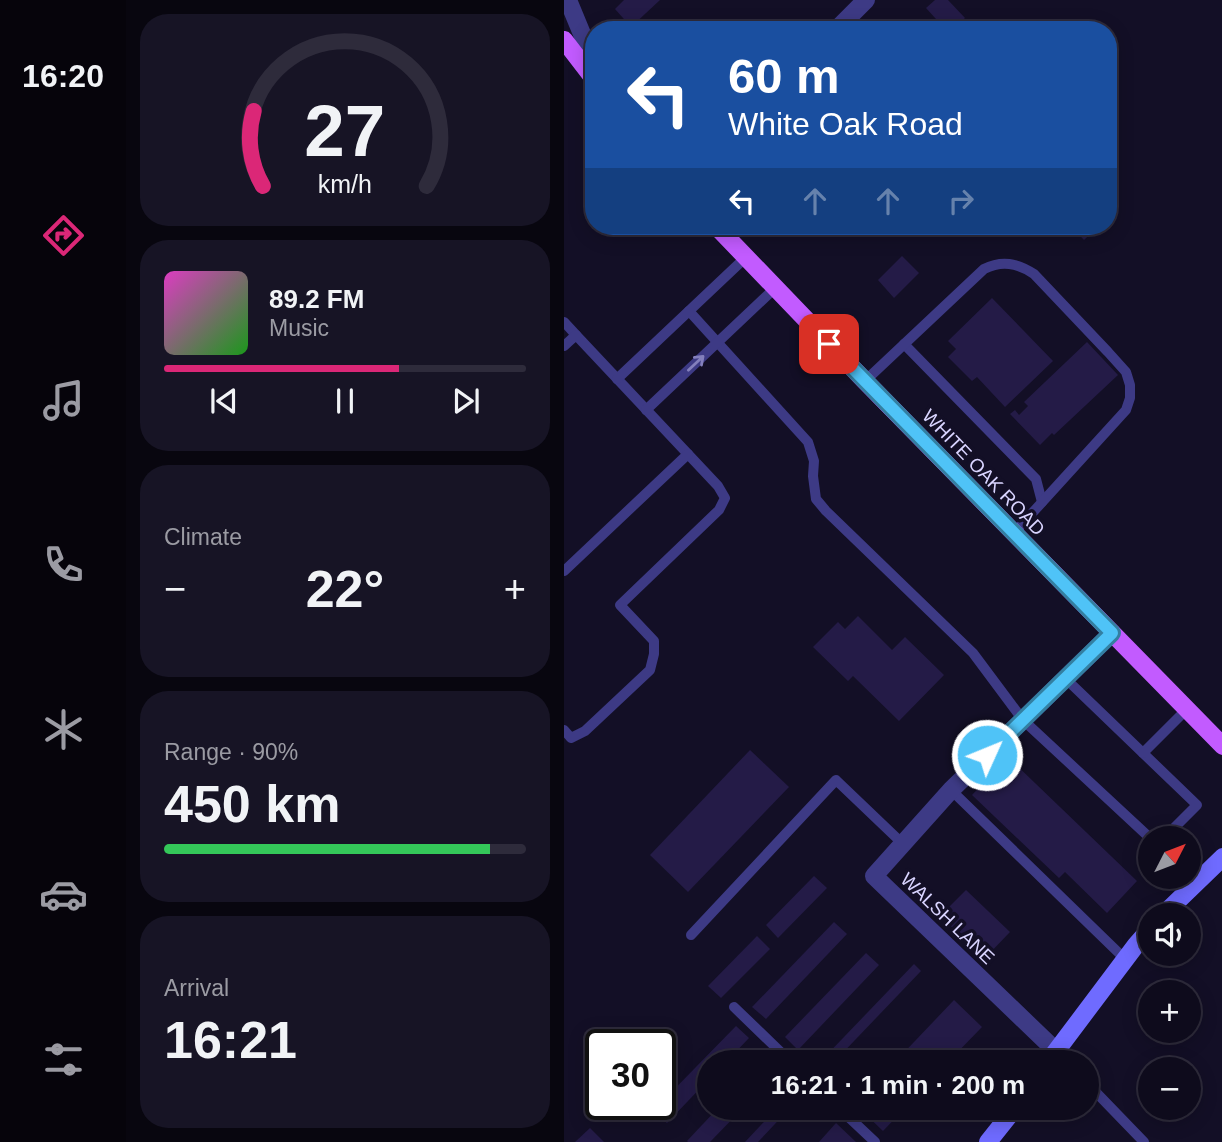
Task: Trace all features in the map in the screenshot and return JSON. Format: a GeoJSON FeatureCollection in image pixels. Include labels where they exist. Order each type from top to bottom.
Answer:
{"type":"FeatureCollection","features":[{"type":"Feature","properties":{"kind":"main road"},"geometry":{"type":"LineString","coordinates":[[564,40],[585,67]]}},
{"type":"Feature","properties":{"kind":"main road","name":"WHITE OAK ROAD"},"geometry":{"type":"LineString","coordinates":[[725,235],[1223,746]]}},
{"type":"Feature","properties":{"kind":"street"},"geometry":{"type":"LineString","coordinates":[[568,0],[585,41]]}},
{"type":"Feature","properties":{"kind":"street"},"geometry":{"type":"LineString","coordinates":[[845,21],[866,0]]}},
{"type":"Feature","properties":{"kind":"street","name":"WALSH LANE"},"geometry":{"type":"LineString","coordinates":[[1048,1050],[874,876],[951,790],[1112,633]]}},
{"type":"Feature","properties":{"kind":"street"},"geometry":{"type":"LineString","coordinates":[[1201,872],[1223,857]]}},
{"type":"Feature","properties":{"kind":"street"},"geometry":{"type":"LineString","coordinates":[[1173,903],[1184,889]]}},
{"type":"Feature","properties":{"kind":"street"},"geometry":{"type":"LineString","coordinates":[[1063,1050],[1138,943]]}},
{"type":"Feature","properties":{"kind":"street"},"geometry":{"type":"LineString","coordinates":[[988,1142],[1005,1120]]}},
{"type":"Feature","properties":{"kind":"lane"},"geometry":{"type":"LineString","coordinates":[[617,379],[746,257]]}},
{"type":"Feature","properties":{"kind":"lane"},"geometry":{"type":"LineString","coordinates":[[865,381],[984,269],[993,264],[1010,263],[1034,274],[1126,372],[1130,398],[1126,410],[1014,533]]}},
{"type":"Feature","properties":{"kind":"lane"},"geometry":{"type":"LineString","coordinates":[[646,410],[775,288]]}},
{"type":"Feature","properties":{"kind":"lane"},"geometry":{"type":"LineString","coordinates":[[689,311],[808,442],[814,461],[816,499],[826,511],[973,653],[1023,720],[1138,827]]}},
{"type":"Feature","properties":{"kind":"lane"},"geometry":{"type":"LineString","coordinates":[[564,322],[718,486],[725,498],[719,510],[621,606],[654,641],[650,670],[585,731],[571,738],[564,730]]}},
{"type":"Feature","properties":{"kind":"lane"},"geometry":{"type":"LineString","coordinates":[[564,346],[576,335]]}},
{"type":"Feature","properties":{"kind":"lane"},"geometry":{"type":"LineString","coordinates":[[904,344],[1036,479],[1042,502]]}},
{"type":"Feature","properties":{"kind":"lane"},"geometry":{"type":"LineString","coordinates":[[564,571],[688,454]]}},
{"type":"Feature","properties":{"kind":"lane"},"geometry":{"type":"LineString","coordinates":[[1066,680],[1197,805],[1176,826]]}},
{"type":"Feature","properties":{"kind":"lane"},"geometry":{"type":"LineString","coordinates":[[1143,753],[1186,709]]}},
{"type":"Feature","properties":{"kind":"lane"},"geometry":{"type":"LineString","coordinates":[[691,935],[836,780],[903,844]]}},
{"type":"Feature","properties":{"kind":"lane"},"geometry":{"type":"LineString","coordinates":[[951,790],[1125,959]]}},
{"type":"Feature","properties":{"kind":"lane"},"geometry":{"type":"LineString","coordinates":[[734,1007],[779,1050]]}},
{"type":"Feature","properties":{"kind":"lane"},"geometry":{"type":"LineString","coordinates":[[1099,1095],[1144,1142]]}},
{"type":"Feature","properties":{"kind":"lane"},"geometry":{"type":"LineString","coordinates":[[852,1120],[875,1142]]}},
{"type":"Feature","properties":{"kind":"building"},"geometry":{"type":"Polygon","coordinates":[[[624,0],[660,0],[637,21],[626,21],[615,9],[624,0]]]}},
{"type":"Feature","properties":{"kind":"building"},"geometry":{"type":"Polygon","coordinates":[[[935,0],[948,0],[965,18],[962,21],[938,21],[926,8],[935,0]]]}},
{"type":"Feature","properties":{"kind":"building"},"geometry":{"type":"Polygon","coordinates":[[[902,256],[919,273],[894,298],[878,280],[902,256]]]}},
{"type":"Feature","properties":{"kind":"building"},"geometry":{"type":"Polygon","coordinates":[[[992,298],[1053,361],[1005,407],[977,377],[972,381],[948,357],[956,349],[948,341],[992,298]]]}},
{"type":"Feature","properties":{"kind":"building"},"geometry":{"type":"Polygon","coordinates":[[[1087,342],[1118,375],[1040,445],[1010,414],[1015,410],[1019,415],[1028,406],[1024,402],[1087,342]]]}},
{"type":"Feature","properties":{"kind":"building"},"geometry":{"type":"Polygon","coordinates":[[[858,616],[892,650],[905,637],[944,675],[899,721],[853,676],[848,681],[813,647],[838,622],[845,629],[858,616]]]}},
{"type":"Feature","properties":{"kind":"building"},"geometry":{"type":"Polygon","coordinates":[[[750,750],[789,787],[688,892],[650,855],[750,750]]]}},
{"type":"Feature","properties":{"kind":"building"},"geometry":{"type":"Polygon","coordinates":[[[1008,757],[1137,881],[1107,913],[1065,872],[1059,878],[972,795],[1008,757]]]}},
{"type":"Feature","properties":{"kind":"building"},"geometry":{"type":"Polygon","coordinates":[[[814,876],[827,888],[778,938],[766,925],[814,876]]]}},
{"type":"Feature","properties":{"kind":"building"},"geometry":{"type":"Polygon","coordinates":[[[966,890],[1010,932],[985,958],[940,916],[966,890]]]}},
{"type":"Feature","properties":{"kind":"building"},"geometry":{"type":"Polygon","coordinates":[[[834,922],[847,934],[766,1019],[752,1007],[834,922]]]}},
{"type":"Feature","properties":{"kind":"building"},"geometry":{"type":"Polygon","coordinates":[[[757,936],[770,949],[721,998],[708,986],[757,936]]]}},
{"type":"Feature","properties":{"kind":"building"},"geometry":{"type":"Polygon","coordinates":[[[866,953],[879,965],[798,1050],[785,1037],[866,953]]]}},
{"type":"Feature","properties":{"kind":"building"},"geometry":{"type":"Polygon","coordinates":[[[914,964],[921,971],[845,1050],[832,1050],[914,964]]]}},
{"type":"Feature","properties":{"kind":"building"},"geometry":{"type":"Polygon","coordinates":[[[954,1000],[982,1027],[960,1050],[906,1050],[954,1000]]]}},
{"type":"Feature","properties":{"kind":"building"},"geometry":{"type":"Polygon","coordinates":[[[736,1026],[749,1038],[738,1050],[713,1050],[736,1026]]]}},
{"type":"Feature","properties":{"kind":"building"},"geometry":{"type":"Polygon","coordinates":[[[697,1066],[697,1092],[676,1114],[676,1087],[697,1066]]]}},
{"type":"Feature","properties":{"kind":"building"},"geometry":{"type":"Polygon","coordinates":[[[707,1120],[731,1120],[710,1142],[687,1141],[707,1120]]]}},
{"type":"Feature","properties":{"kind":"building"},"geometry":{"type":"Polygon","coordinates":[[[766,1120],[779,1120],[758,1142],[745,1142],[766,1120]]]}},
{"type":"Feature","properties":{"kind":"building"},"geometry":{"type":"Polygon","coordinates":[[[872,1120],[894,1120],[883,1131],[872,1120]]]}},
{"type":"Feature","properties":{"kind":"building"},"geometry":{"type":"Polygon","coordinates":[[[836,1123],[856,1142],[819,1142],[836,1123]]]}},
{"type":"Feature","properties":{"kind":"building"},"geometry":{"type":"Polygon","coordinates":[[[590,1128],[604,1142],[575,1142],[590,1128]]]}},
{"type":"Feature","properties":{"kind":"route"},"geometry":{"type":"LineString","coordinates":[[829,344],[1112,633],[987,755]]}}]}
